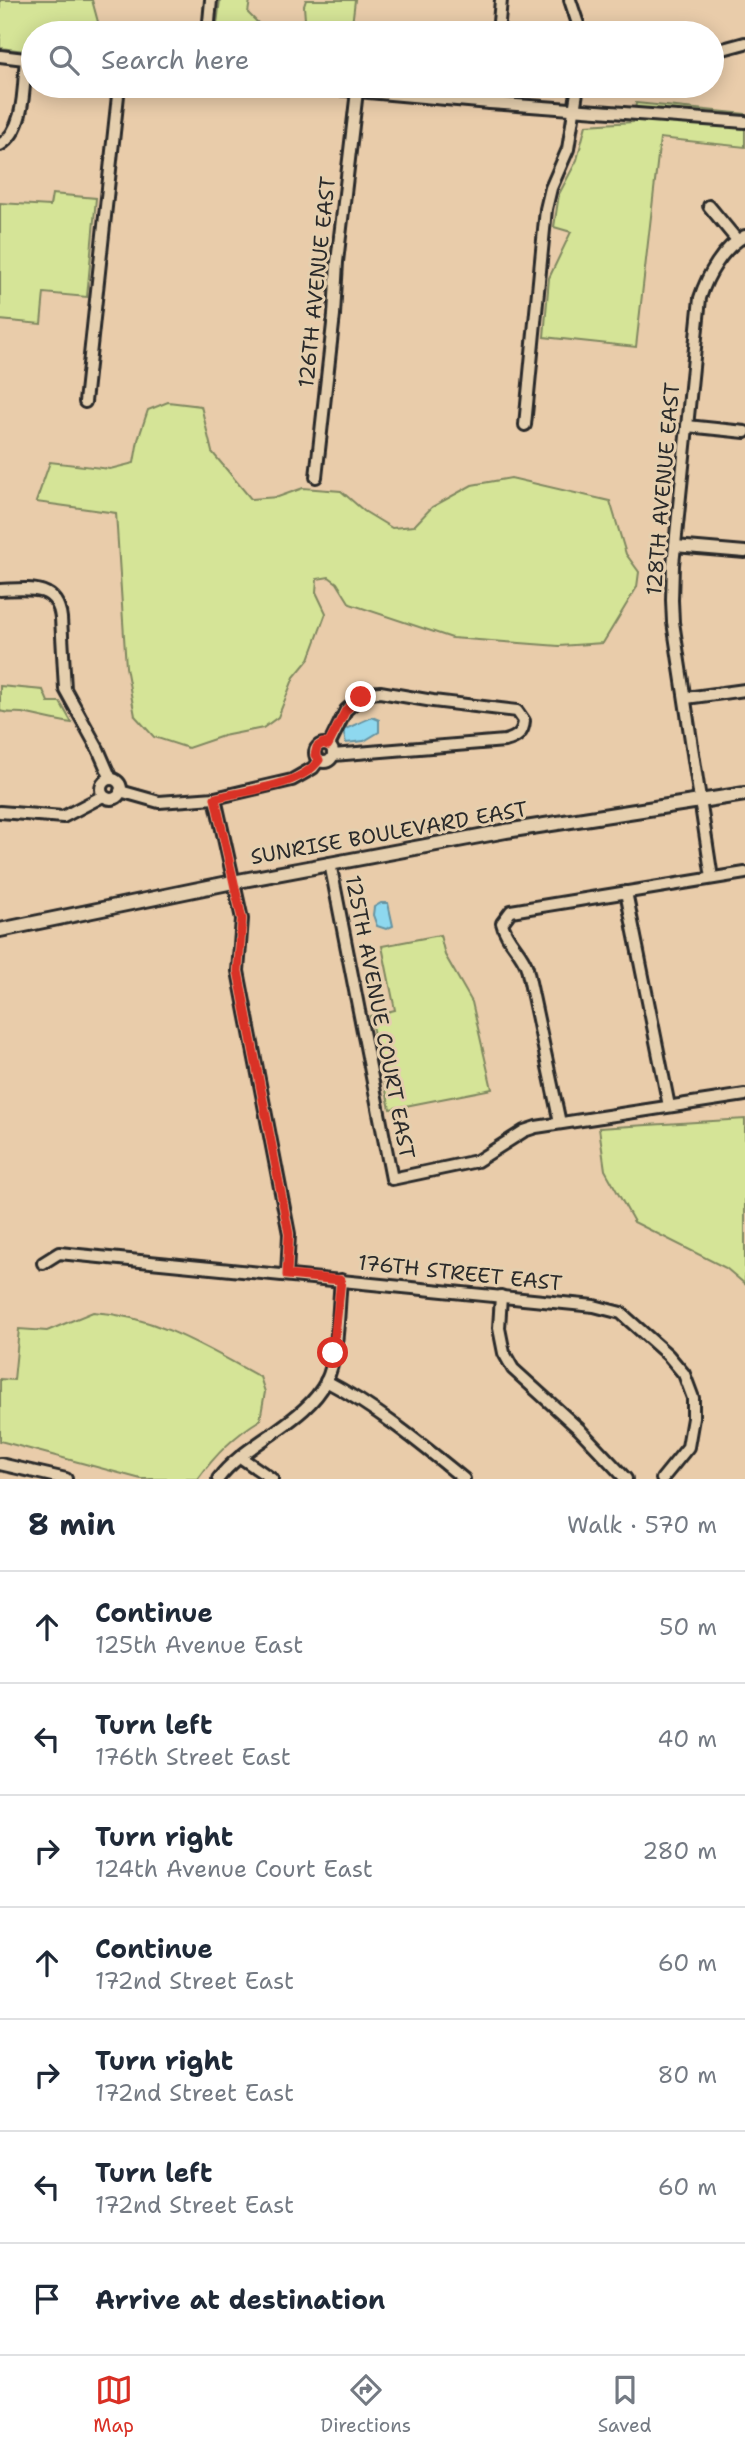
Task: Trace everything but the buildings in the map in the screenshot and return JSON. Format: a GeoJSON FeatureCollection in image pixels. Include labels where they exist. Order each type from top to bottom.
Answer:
{"type":"FeatureCollection","features":[{"type":"Feature","properties":{"kind":"street"},"geometry":{"type":"LineString","coordinates":[[209,21],[211,0]]}},
{"type":"Feature","properties":{"kind":"street"},"geometry":{"type":"LineString","coordinates":[[499,21],[501,0]]}},
{"type":"Feature","properties":{"kind":"street"},"geometry":{"type":"LineString","coordinates":[[570,0],[577,21]]}},
{"type":"Feature","properties":{"kind":"street"},"geometry":{"type":"LineString","coordinates":[[724,49],[745,43]]}},
{"type":"Feature","properties":{"kind":"street"},"geometry":{"type":"LineString","coordinates":[[0,56],[21,58]]}},
{"type":"Feature","properties":{"kind":"street"},"geometry":{"type":"LineString","coordinates":[[0,145],[8,140],[14,130],[23,98]]}},
{"type":"Feature","properties":{"kind":"street"},"geometry":{"type":"LineString","coordinates":[[85,402],[117,98]]}},
{"type":"Feature","properties":{"kind":"street","name":"126TH AVENUE EAST"},"geometry":{"type":"LineString","coordinates":[[316,477],[356,98]]}},
{"type":"Feature","properties":{"kind":"street"},"geometry":{"type":"LineString","coordinates":[[435,98],[745,122]]}},
{"type":"Feature","properties":{"kind":"street"},"geometry":{"type":"LineString","coordinates":[[490,103],[491,98]]}},
{"type":"Feature","properties":{"kind":"street"},"geometry":{"type":"LineString","coordinates":[[525,425],[546,209],[551,188],[568,149],[576,98]]}},
{"type":"Feature","properties":{"kind":"street","name":"128TH AVENUE EAST"},"geometry":{"type":"LineString","coordinates":[[709,205],[741,238],[714,267],[700,298],[675,546],[673,622],[712,878]]}},
{"type":"Feature","properties":{"kind":"street"},"geometry":{"type":"LineString","coordinates":[[687,426],[745,432]]}},
{"type":"Feature","properties":{"kind":"street"},"geometry":{"type":"LineString","coordinates":[[675,546],[745,552]]}},
{"type":"Feature","properties":{"kind":"street"},"geometry":{"type":"LineString","coordinates":[[0,590],[36,589],[55,600],[61,618],[65,689],[111,779],[119,783],[120,792],[115,798],[108,799],[103,796],[101,790],[103,783],[111,779]]}},
{"type":"Feature","properties":{"kind":"street"},"geometry":{"type":"LineString","coordinates":[[686,698],[745,690]]}},
{"type":"Feature","properties":{"kind":"street"},"geometry":{"type":"LineString","coordinates":[[120,792],[159,802],[215,798],[292,780],[313,768],[319,760],[315,755],[317,747],[323,743],[331,750],[511,740],[522,733],[524,720],[517,710],[380,692],[361,697],[346,710],[331,750]]}},
{"type":"Feature","properties":{"kind":"street","name":"SUNRISE BOULEVARD EAST"},"geometry":{"type":"LineString","coordinates":[[0,930],[330,863],[506,831],[745,794]]}},
{"type":"Feature","properties":{"kind":"street"},"geometry":{"type":"LineString","coordinates":[[0,812],[64,817],[103,796]]}},
{"type":"Feature","properties":{"kind":"street"},"geometry":{"type":"LineString","coordinates":[[215,798],[242,919],[238,971],[289,1234],[287,1275]]}},
{"type":"Feature","properties":{"kind":"street","name":"125TH AVENUE COURT EAST"},"geometry":{"type":"LineString","coordinates":[[330,863],[393,1178],[477,1161],[524,1131],[560,1123]]}},
{"type":"Feature","properties":{"kind":"street"},"geometry":{"type":"LineString","coordinates":[[745,873],[511,911],[502,923],[525,960],[560,1123],[745,1095]]}},
{"type":"Feature","properties":{"kind":"street"},"geometry":{"type":"LineString","coordinates":[[626,892],[668,1106]]}},
{"type":"Feature","properties":{"kind":"street","name":"176TH STREET EAST"},"geometry":{"type":"LineString","coordinates":[[43,1263],[59,1253],[594,1306],[621,1314],[668,1355],[684,1374],[693,1398],[694,1418],[688,1447],[662,1479]]}},
{"type":"Feature","properties":{"kind":"street"},"geometry":{"type":"LineString","coordinates":[[218,1479],[226,1468],[301,1413],[326,1381],[333,1353],[341,1280]]}},
{"type":"Feature","properties":{"kind":"street"},"geometry":{"type":"LineString","coordinates":[[501,1296],[499,1328],[505,1353],[513,1369],[579,1429],[626,1479]]}},
{"type":"Feature","properties":{"kind":"street"},"geometry":{"type":"LineString","coordinates":[[326,1381],[358,1398],[422,1444],[464,1479]]}},
{"type":"Feature","properties":{"kind":"street"},"geometry":{"type":"LineString","coordinates":[[240,1457],[272,1479]]}},
{"type":"Feature","properties":{"kind":"street"},"geometry":{"type":"LineString","coordinates":[[0,1464],[66,1479]]}},
{"type":"Feature","properties":{"kind":"green space"},"geometry":{"type":"Polygon","coordinates":[[[0,0],[92,0],[98,21],[21,21],[21,51],[0,48],[0,0]]]}},
{"type":"Feature","properties":{"kind":"green space"},"geometry":{"type":"Polygon","coordinates":[[[220,0],[250,0],[248,13],[256,21],[217,21],[220,0]]]}},
{"type":"Feature","properties":{"kind":"green space"},"geometry":{"type":"Polygon","coordinates":[[[306,0],[355,0],[352,21],[305,21],[306,0]]]}},
{"type":"Feature","properties":{"kind":"green space"},"geometry":{"type":"Polygon","coordinates":[[[636,103],[745,114],[745,147],[660,138],[636,347],[544,337],[549,278],[571,232],[554,227],[559,194],[577,160],[586,125],[633,122],[636,103]]]}},
{"type":"Feature","properties":{"kind":"green space"},"geometry":{"type":"Polygon","coordinates":[[[52,194],[96,198],[87,297],[44,293],[41,324],[0,320],[0,203],[50,206],[52,194]]]}},
{"type":"Feature","properties":{"kind":"green space"},"geometry":{"type":"Polygon","coordinates":[[[168,402],[201,406],[212,452],[251,499],[278,497],[303,488],[341,491],[364,511],[392,528],[414,526],[432,507],[472,485],[511,478],[610,501],[626,554],[639,572],[637,587],[603,643],[559,646],[452,638],[350,604],[337,583],[329,577],[317,579],[316,592],[326,613],[309,659],[294,677],[278,717],[263,728],[223,736],[188,748],[154,737],[135,716],[126,667],[116,513],[36,502],[50,462],[110,469],[134,463],[148,410],[168,402]]]}},
{"type":"Feature","properties":{"kind":"green space"},"geometry":{"type":"Polygon","coordinates":[[[0,686],[43,690],[48,702],[60,702],[72,723],[0,711],[0,686]]]}},
{"type":"Feature","properties":{"kind":"green space"},"geometry":{"type":"Polygon","coordinates":[[[440,935],[445,955],[472,1002],[492,1089],[390,1109],[370,1016],[395,1010],[382,946],[440,935]]]}},
{"type":"Feature","properties":{"kind":"green space"},"geometry":{"type":"Polygon","coordinates":[[[745,1119],[745,1284],[726,1268],[634,1222],[605,1170],[599,1128],[745,1119]]]}},
{"type":"Feature","properties":{"kind":"green space"},"geometry":{"type":"Polygon","coordinates":[[[93,1312],[159,1326],[200,1344],[260,1377],[265,1392],[260,1420],[226,1446],[198,1479],[141,1479],[0,1441],[0,1379],[14,1380],[19,1329],[47,1331],[93,1312]]]}},
{"type":"Feature","properties":{"kind":"water"},"geometry":{"type":"Polygon","coordinates":[[[372,717],[379,720],[379,732],[364,741],[346,743],[343,730],[372,717]]]}},
{"type":"Feature","properties":{"kind":"water"},"geometry":{"type":"Polygon","coordinates":[[[388,903],[393,926],[386,929],[377,926],[373,915],[374,907],[388,903]]]}},
{"type":"Feature","properties":{"kind":"route"},"geometry":{"type":"LineString","coordinates":[[333,1353],[341,1280],[287,1275],[289,1234],[238,971],[242,919],[215,798],[292,780],[313,768],[319,760],[315,755],[317,747],[323,743],[328,745],[346,710],[361,697]]}}]}
